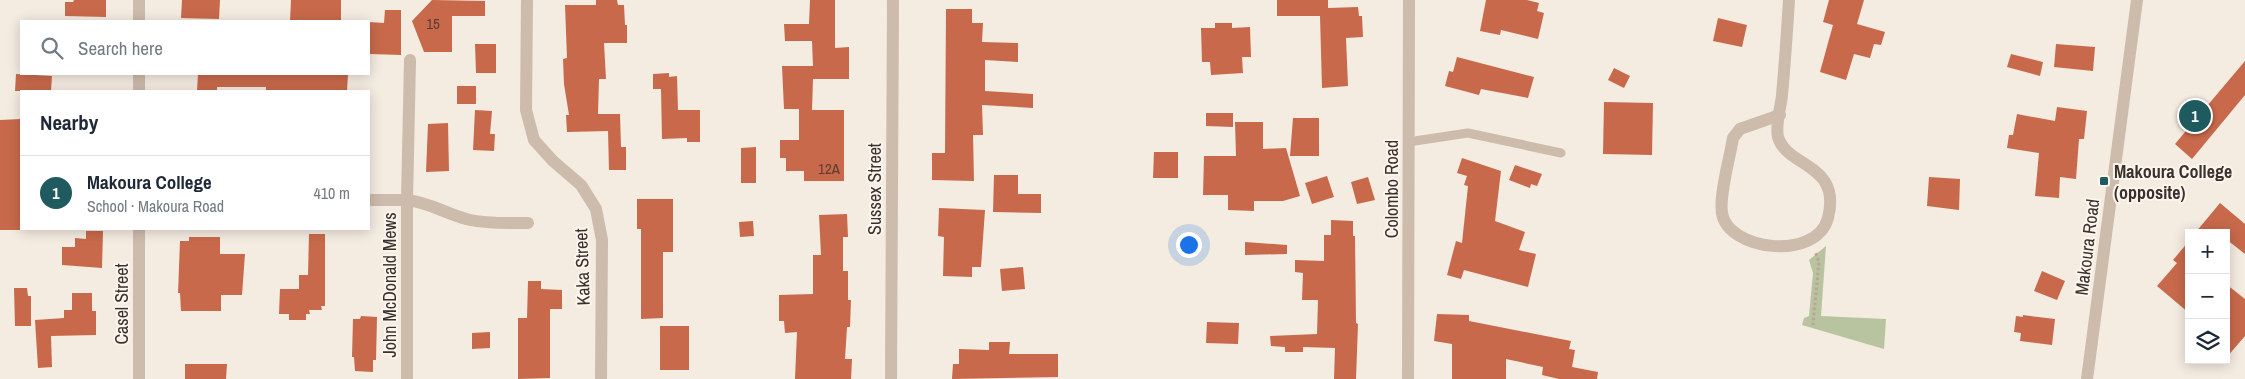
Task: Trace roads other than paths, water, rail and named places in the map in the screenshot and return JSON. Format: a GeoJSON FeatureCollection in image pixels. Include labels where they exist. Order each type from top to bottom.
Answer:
{"type":"FeatureCollection","features":[{"type":"Feature","properties":{"kind":"street"},"geometry":{"type":"LineString","coordinates":[[139,0],[139,20]]}},
{"type":"Feature","properties":{"kind":"street","name":"Kaka Street"},"geometry":{"type":"LineString","coordinates":[[527,0],[526,110],[534,140],[553,161],[581,185],[596,209],[600,232],[601,379]]}},
{"type":"Feature","properties":{"kind":"street","name":"Sussex Street"},"geometry":{"type":"LineString","coordinates":[[891,379],[893,0]]}},
{"type":"Feature","properties":{"kind":"street","name":"Colombo Road"},"geometry":{"type":"LineString","coordinates":[[1408,379],[1409,0]]}},
{"type":"Feature","properties":{"kind":"street"},"geometry":{"type":"LineString","coordinates":[[1780,115],[1740,129],[1733,138],[1722,213],[1728,228],[1754,243],[1784,246],[1802,245],[1812,240],[1827,219],[1828,192],[1821,177],[1812,167],[1783,148],[1778,135],[1780,115],[1789,0]]}},
{"type":"Feature","properties":{"kind":"street","name":"Makoura Road"},"geometry":{"type":"LineString","coordinates":[[2087,379],[2137,0]]}},
{"type":"Feature","properties":{"kind":"street"},"geometry":{"type":"LineString","coordinates":[[410,60],[407,200],[419,201],[470,220],[495,224],[528,223]]}},
{"type":"Feature","properties":{"kind":"street"},"geometry":{"type":"LineString","coordinates":[[139,75],[139,90]]}},
{"type":"Feature","properties":{"kind":"street","name":"John McDonald Mews"},"geometry":{"type":"LineString","coordinates":[[370,200],[407,200],[406,379]]}},
{"type":"Feature","properties":{"kind":"street","name":"Casel Street"},"geometry":{"type":"LineString","coordinates":[[139,230],[139,379]]}},
{"type":"Feature","properties":{"kind":"lane"},"geometry":{"type":"LineString","coordinates":[[1408,142],[1468,133],[1561,153]]}},
{"type":"Feature","properties":{"kind":"place","name":"Makoura College"},"geometry":{"type":"Point","coordinates":[2195,116]}},
{"type":"Feature","properties":{"kind":"place","name":"Makoura College (opposite)"},"geometry":{"type":"Point","coordinates":[2104,181]}}]}
